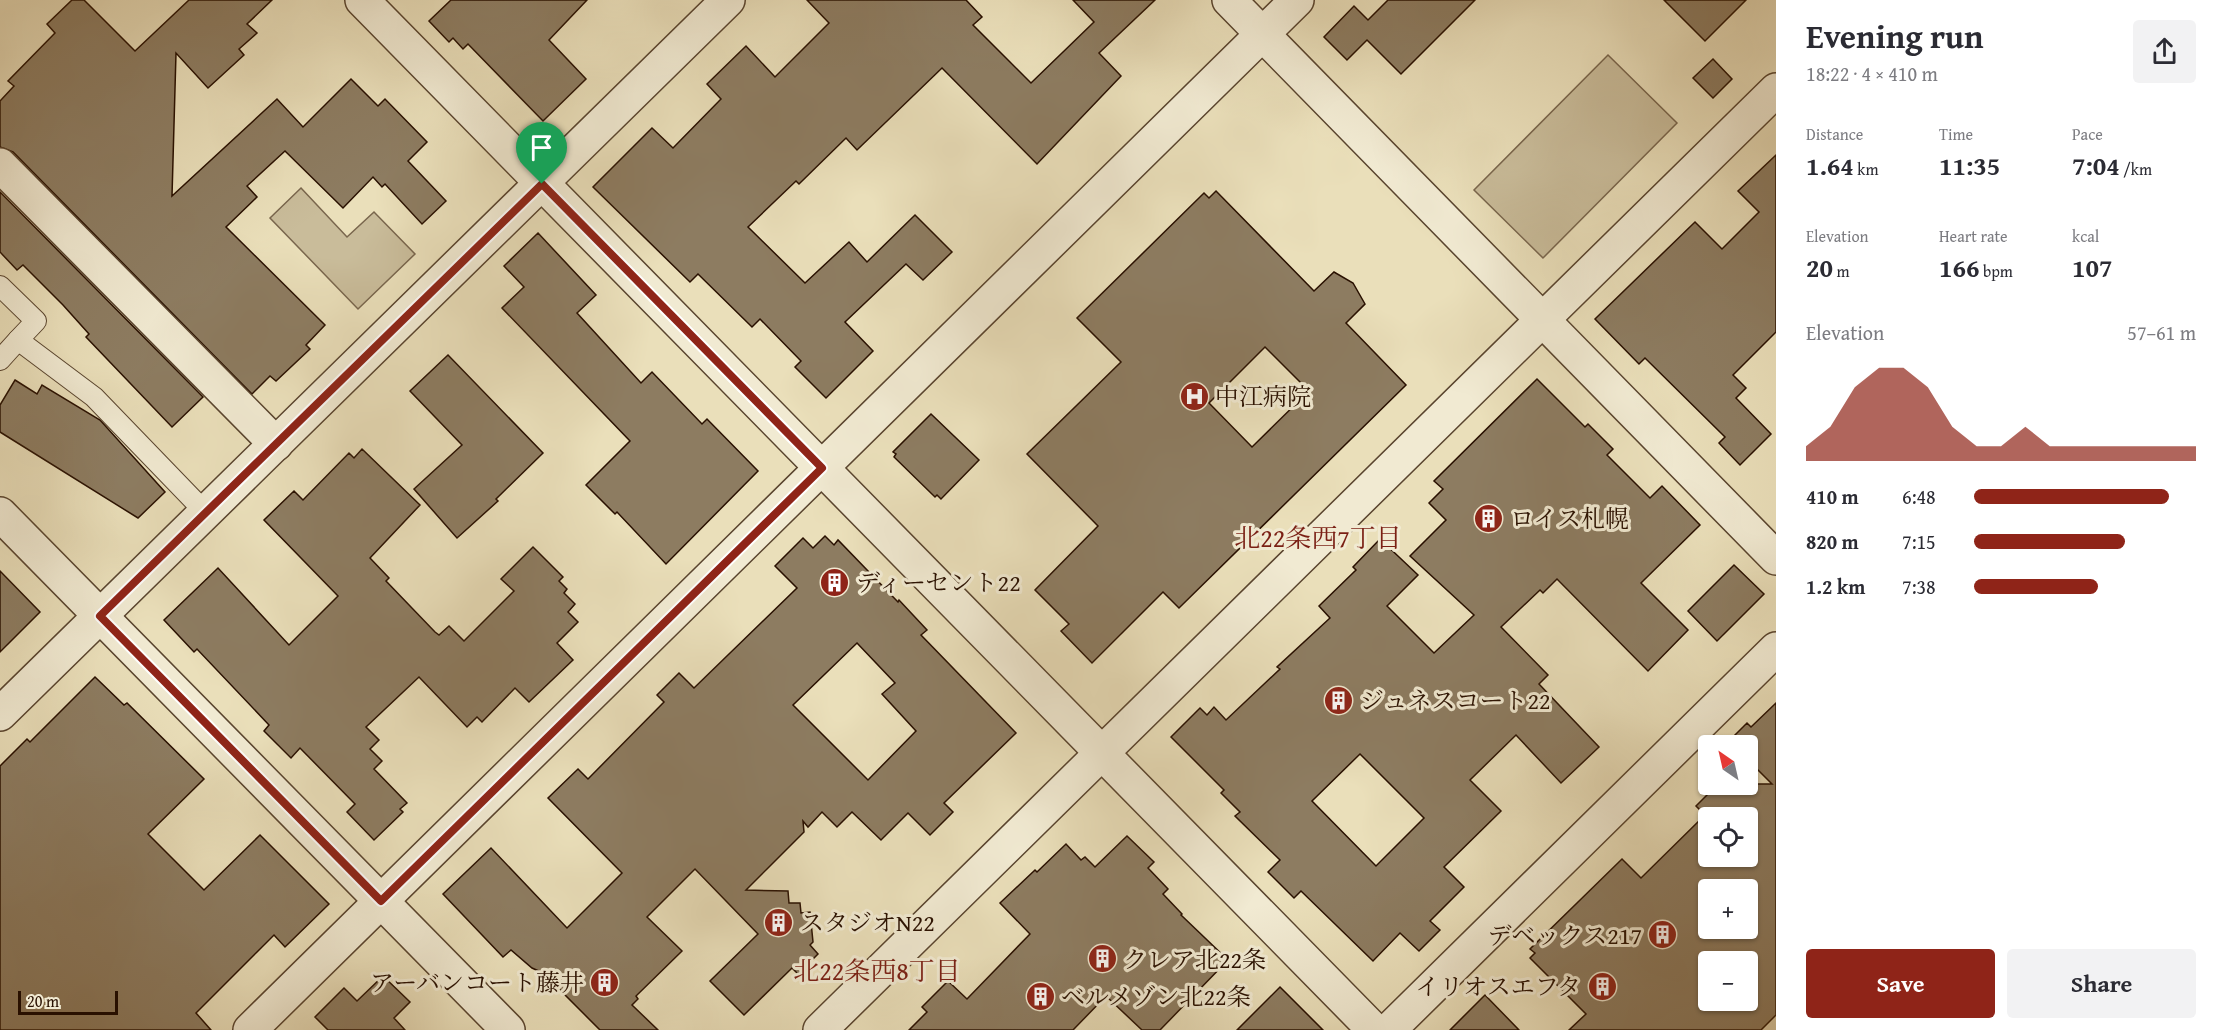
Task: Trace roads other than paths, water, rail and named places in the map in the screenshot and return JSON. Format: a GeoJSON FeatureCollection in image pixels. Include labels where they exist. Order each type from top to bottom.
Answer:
{"type":"FeatureCollection","features":[{"type":"Feature","properties":{"kind":"street"},"geometry":{"type":"LineString","coordinates":[[362,0],[1374,1030]]}},
{"type":"Feature","properties":{"kind":"street"},"geometry":{"type":"LineString","coordinates":[[0,714],[728,0]]}},
{"type":"Feature","properties":{"kind":"street"},"geometry":{"type":"LineString","coordinates":[[1229,0],[1776,558]]}},
{"type":"Feature","properties":{"kind":"street"},"geometry":{"type":"LineString","coordinates":[[250,1030],[1297,0]]}},
{"type":"Feature","properties":{"kind":"street"},"geometry":{"type":"LineString","coordinates":[[820,1030],[1776,90]]}},
{"type":"Feature","properties":{"kind":"street"},"geometry":{"type":"LineString","coordinates":[[0,165],[276,444]]}},
{"type":"Feature","properties":{"kind":"street"},"geometry":{"type":"LineString","coordinates":[[0,514],[508,1030]]}},
{"type":"Feature","properties":{"kind":"street"},"geometry":{"type":"LineString","coordinates":[[1389,1030],[1776,649]]}},
{"type":"Feature","properties":{"kind":"lane"},"geometry":{"type":"LineString","coordinates":[[0,286],[36,321],[0,360]]}},
{"type":"Feature","properties":{"kind":"lane"},"geometry":{"type":"LineString","coordinates":[[18,340],[94,397],[205,512]]}},
{"type":"Feature","properties":{"kind":"place","name":"中江病院"},"geometry":{"type":"Point","coordinates":[1194,396]}},
{"type":"Feature","properties":{"kind":"place","name":"ロイス札幌"},"geometry":{"type":"Point","coordinates":[1489,518]}},
{"type":"Feature","properties":{"kind":"place","name":"ディーセント22"},"geometry":{"type":"Point","coordinates":[835,582]}},
{"type":"Feature","properties":{"kind":"place","name":"ジュネスコート22"},"geometry":{"type":"Point","coordinates":[1339,700]}},
{"type":"Feature","properties":{"kind":"place","name":"スタジオN22"},"geometry":{"type":"Point","coordinates":[779,922]}},
{"type":"Feature","properties":{"kind":"place","name":"デベックス217"},"geometry":{"type":"Point","coordinates":[1663,935]}},
{"type":"Feature","properties":{"kind":"place","name":"クレア北22条"},"geometry":{"type":"Point","coordinates":[1102,959]}},
{"type":"Feature","properties":{"kind":"place","name":"アーバンコート藤井"},"geometry":{"type":"Point","coordinates":[605,982]}},
{"type":"Feature","properties":{"kind":"place","name":"イリオスエフタ"},"geometry":{"type":"Point","coordinates":[1602,986]}},
{"type":"Feature","properties":{"kind":"place","name":"ベルメゾン北22条"},"geometry":{"type":"Point","coordinates":[1040,996]}},
{"type":"Feature","properties":{"kind":"district","name":"北22条西7丁目"},"geometry":{"type":"Point","coordinates":[1318,537]}},
{"type":"Feature","properties":{"kind":"district","name":"北22条西8丁目"},"geometry":{"type":"Point","coordinates":[877,970]}}]}
